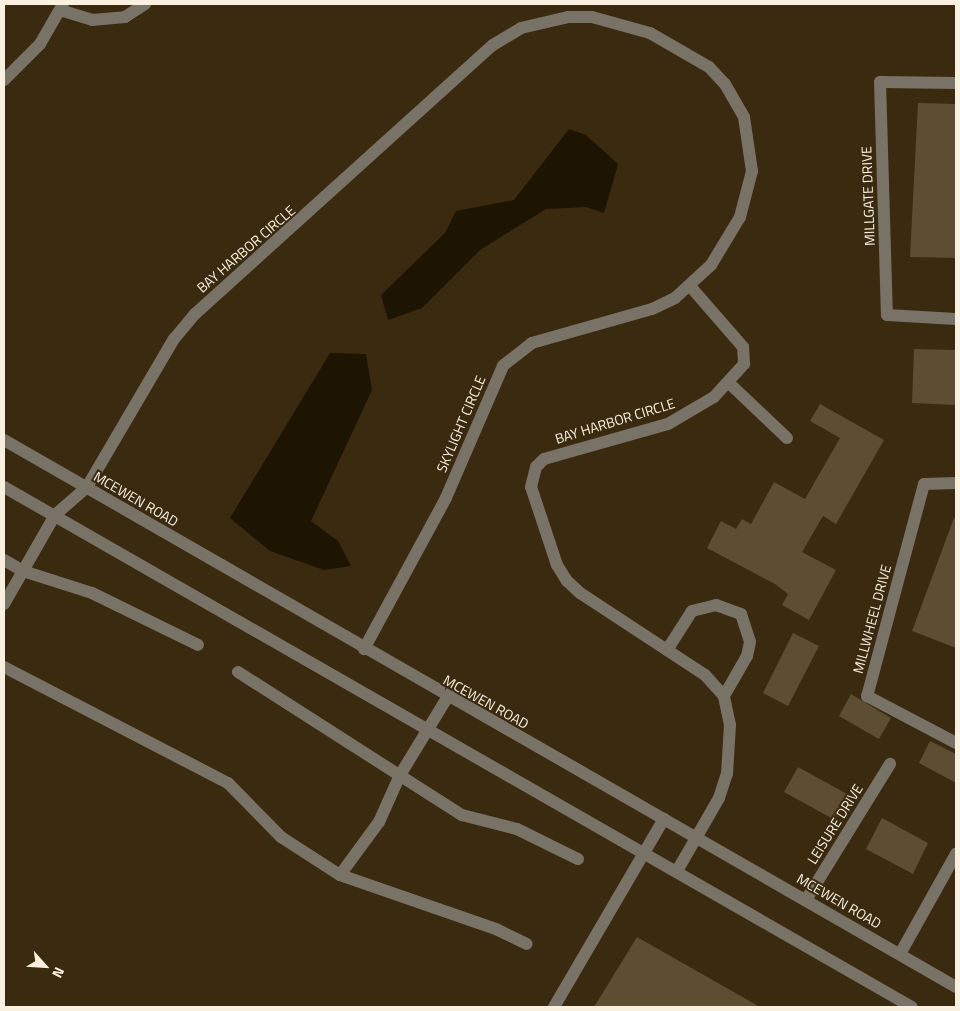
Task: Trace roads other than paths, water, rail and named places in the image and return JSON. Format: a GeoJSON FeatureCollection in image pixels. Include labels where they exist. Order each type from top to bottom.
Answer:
{"type":"FeatureCollection","features":[{"type":"Feature","properties":{"kind":"street"},"geometry":{"type":"LineString","coordinates":[[4,80],[40,44],[62,7],[92,20],[125,18],[145,4]]}},
{"type":"Feature","properties":{"kind":"street","name":"BAY HARBOR CIRCLE"},"geometry":{"type":"LineString","coordinates":[[4,604],[55,515],[87,487],[174,339],[195,314],[493,45],[544,21],[592,17],[650,33],[709,67],[733,95],[744,117],[752,148],[749,190],[728,242],[690,286],[743,347],[744,364],[729,383],[692,412],[668,424],[553,456],[536,467],[531,476],[531,487],[557,565],[567,580],[580,593],[705,675],[724,696]]}},
{"type":"Feature","properties":{"kind":"street","name":"MILLGATE DRIVE"},"geometry":{"type":"LineString","coordinates":[[956,83],[880,82],[887,315],[956,319]]}},
{"type":"Feature","properties":{"kind":"street","name":"SKYLIGHT CIRCLE"},"geometry":{"type":"LineString","coordinates":[[364,649],[446,498],[503,366],[532,343],[652,310],[690,286]]}},
{"type":"Feature","properties":{"kind":"street"},"geometry":{"type":"LineString","coordinates":[[729,383],[787,438]]}},
{"type":"Feature","properties":{"kind":"street","name":"MCEWEN ROAD"},"geometry":{"type":"LineString","coordinates":[[4,440],[447,698],[664,819],[956,986]]}},
{"type":"Feature","properties":{"kind":"street","name":"MILLWHEEL DRIVE"},"geometry":{"type":"LineString","coordinates":[[956,483],[924,484],[867,696],[956,743]]}},
{"type":"Feature","properties":{"kind":"street"},"geometry":{"type":"LineString","coordinates":[[4,487],[912,1007]]}},
{"type":"Feature","properties":{"kind":"street"},"geometry":{"type":"LineString","coordinates":[[4,560],[23,571],[92,593],[198,645]]}},
{"type":"Feature","properties":{"kind":"street"},"geometry":{"type":"LineString","coordinates":[[667,650],[692,611],[716,605],[742,614],[750,642],[747,656],[724,696],[730,725],[727,774],[719,798],[677,872]]}},
{"type":"Feature","properties":{"kind":"street"},"geometry":{"type":"LineString","coordinates":[[4,667],[228,783],[281,838],[340,875],[496,929],[527,944]]}},
{"type":"Feature","properties":{"kind":"street"},"geometry":{"type":"LineString","coordinates":[[238,672],[462,815],[517,829],[578,859]]}},
{"type":"Feature","properties":{"kind":"street"},"geometry":{"type":"LineString","coordinates":[[340,875],[379,822],[400,776],[447,698]]}},
{"type":"Feature","properties":{"kind":"street","name":"LEISURE DRIVE"},"geometry":{"type":"LineString","coordinates":[[806,900],[890,764]]}},
{"type":"Feature","properties":{"kind":"street"},"geometry":{"type":"LineString","coordinates":[[554,1007],[664,819]]}},
{"type":"Feature","properties":{"kind":"street"},"geometry":{"type":"LineString","coordinates":[[900,954],[956,854]]}}]}
